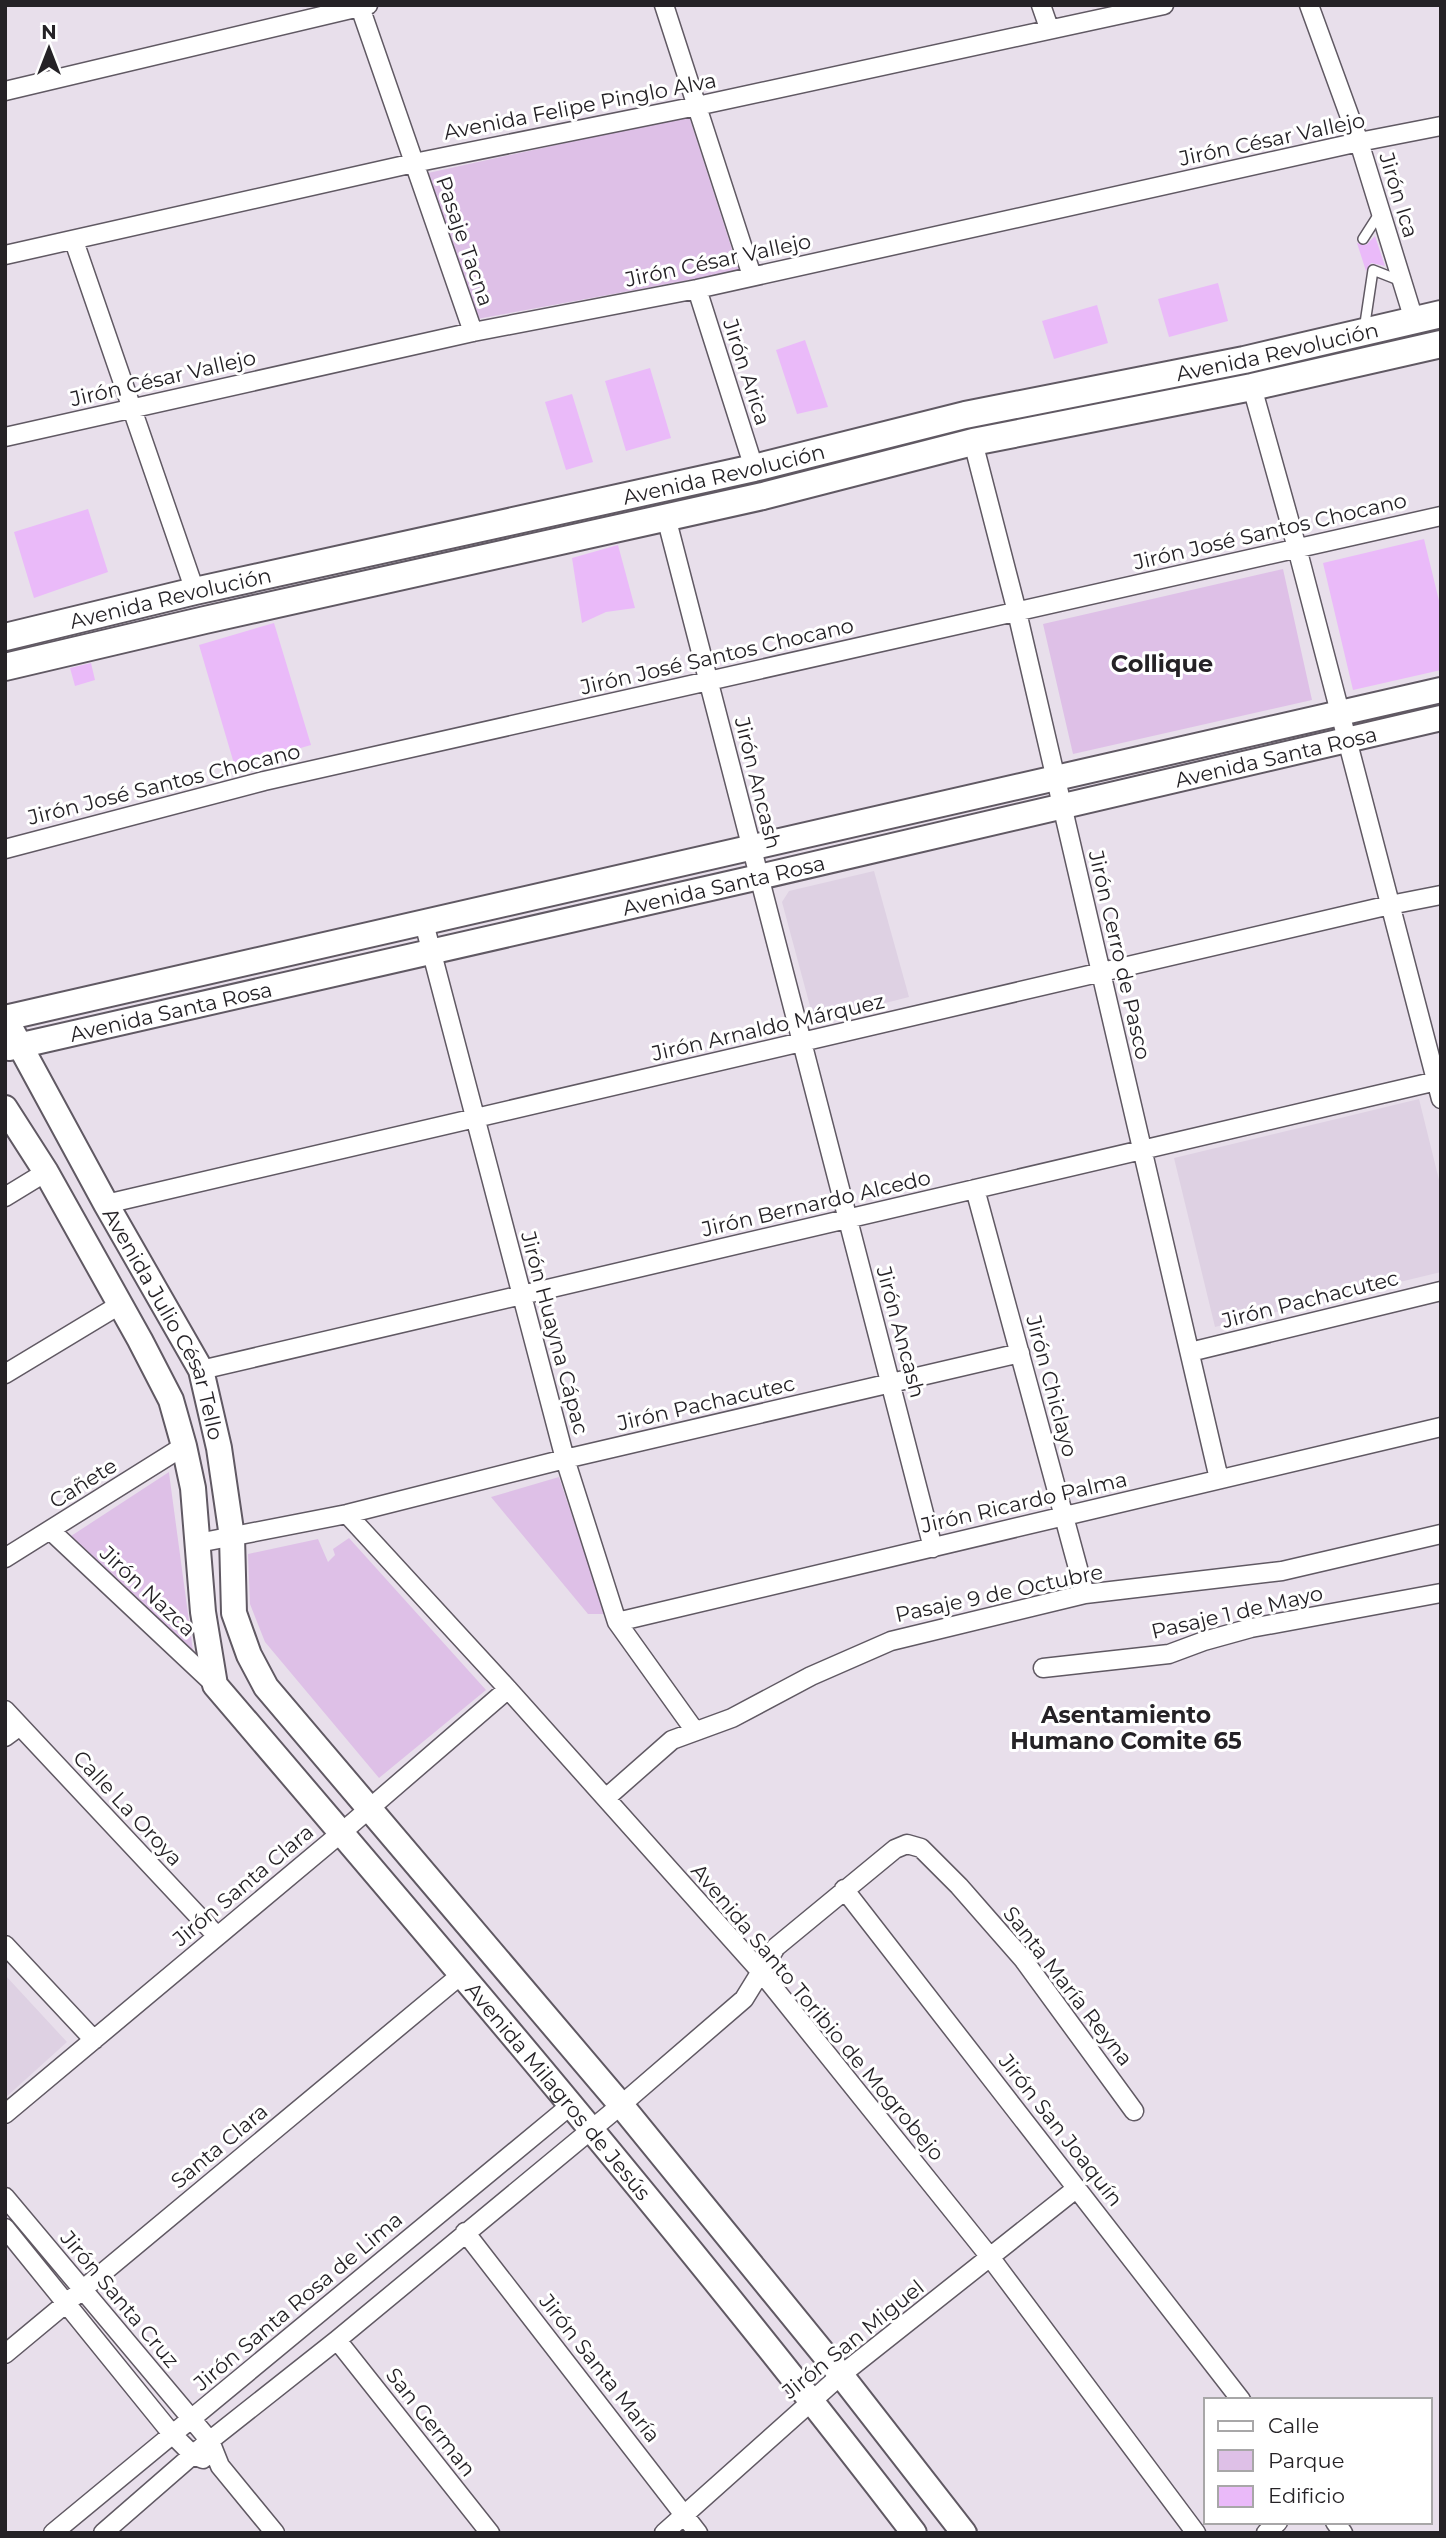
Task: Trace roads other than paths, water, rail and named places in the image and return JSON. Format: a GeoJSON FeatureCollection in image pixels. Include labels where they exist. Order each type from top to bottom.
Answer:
{"type":"FeatureCollection","features":[{"type":"Feature","properties":{"kind":"main road","name":"Avenida Revolución"},"geometry":{"type":"LineString","coordinates":[[5,638],[195,591],[754,468],[965,415],[1244,360],[1441,314]]}},
{"type":"Feature","properties":{"kind":"main road","name":"Avenida Revolución"},"geometry":{"type":"LineString","coordinates":[[5,667],[763,496],[973,442],[1252,387],[1441,344]]}},
{"type":"Feature","properties":{"kind":"street"},"geometry":{"type":"LineString","coordinates":[[664,5],[752,276]]}},
{"type":"Feature","properties":{"kind":"street"},"geometry":{"type":"LineString","coordinates":[[1041,5],[1049,28]]}},
{"type":"Feature","properties":{"kind":"street","name":"Avenida Felipe Pinglo Alva"},"geometry":{"type":"LineString","coordinates":[[5,255],[74,242],[414,163],[696,106],[1164,5]]}},
{"type":"Feature","properties":{"kind":"street","name":"Jirón Ica"},"geometry":{"type":"LineString","coordinates":[[1309,5],[1359,142],[1414,320]]}},
{"type":"Feature","properties":{"kind":"street"},"geometry":{"type":"LineString","coordinates":[[5,91],[364,6]]}},
{"type":"Feature","properties":{"kind":"street","name":"Pasaje Tacna"},"geometry":{"type":"LineString","coordinates":[[364,6],[414,163],[473,332]]}},
{"type":"Feature","properties":{"kind":"street","name":"Jirón César Vallejo"},"geometry":{"type":"LineString","coordinates":[[5,437],[473,332],[697,289],[1359,142],[1441,127]]}},
{"type":"Feature","properties":{"kind":"street"},"geometry":{"type":"LineString","coordinates":[[74,242],[195,591]]}},
{"type":"Feature","properties":{"kind":"street","name":"Jirón Arica"},"geometry":{"type":"LineString","coordinates":[[697,289],[754,468]]}},
{"type":"Feature","properties":{"kind":"street"},"geometry":{"type":"LineString","coordinates":[[1252,387],[1439,1087]]}},
{"type":"Feature","properties":{"kind":"street","name":"Jirón Cerro de Pasco"},"geometry":{"type":"LineString","coordinates":[[973,442],[1017,612],[1219,1479]]}},
{"type":"Feature","properties":{"kind":"street","name":"Jirón José Santos Chocano"},"geometry":{"type":"LineString","coordinates":[[5,849],[264,780],[1441,516]]}},
{"type":"Feature","properties":{"kind":"street","name":"Jirón Ancash"},"geometry":{"type":"LineString","coordinates":[[666,517],[933,1548]]}},
{"type":"Feature","properties":{"kind":"street","name":"Avenida Santa Rosa"},"geometry":{"type":"LineString","coordinates":[[5,1018],[1441,690]]}},
{"type":"Feature","properties":{"kind":"street","name":"Avenida Santa Rosa"},"geometry":{"type":"LineString","coordinates":[[14,1047],[1441,718]]}},
{"type":"Feature","properties":{"kind":"street","name":"Jirón Arnaldo Márquez"},"geometry":{"type":"LineString","coordinates":[[106,1204],[1441,895]]}},
{"type":"Feature","properties":{"kind":"street","name":"Jirón Huayna Cápac"},"geometry":{"type":"LineString","coordinates":[[424,923],[565,1459],[617,1622],[695,1731]]}},
{"type":"Feature","properties":{"kind":"street","name":"Avenida Julio César Tello"},"geometry":{"type":"LineString","coordinates":[[5,1018],[14,1047],[201,1370],[219,1448],[232,1537],[234,1613],[249,1655]]}},
{"type":"Feature","properties":{"kind":"street","name":"Jirón Bernardo Alcedo"},"geometry":{"type":"LineString","coordinates":[[201,1370],[1142,1150],[1439,1087]]}},
{"type":"Feature","properties":{"kind":"street","name":"Avenida Julio César Tello"},"geometry":{"type":"LineString","coordinates":[[5,1108],[46,1172],[171,1399],[193,1488],[202,1612],[208,1650]]}},
{"type":"Feature","properties":{"kind":"street"},"geometry":{"type":"LineString","coordinates":[[5,1197],[46,1172]]}},
{"type":"Feature","properties":{"kind":"street","name":"Jirón Chiclayo"},"geometry":{"type":"LineString","coordinates":[[975,1189],[1086,1594]]}},
{"type":"Feature","properties":{"kind":"street","name":"Jirón Pachacutec"},"geometry":{"type":"LineString","coordinates":[[1190,1352],[1441,1291]]}},
{"type":"Feature","properties":{"kind":"street"},"geometry":{"type":"LineString","coordinates":[[5,1374],[121,1304]]}},
{"type":"Feature","properties":{"kind":"street","name":"Jirón Pachacutec"},"geometry":{"type":"LineString","coordinates":[[198,1543],[347,1514],[565,1459],[1020,1353]]}},
{"type":"Feature","properties":{"kind":"street","name":"Jirón Ricardo Palma"},"geometry":{"type":"LineString","coordinates":[[617,1622],[1441,1427]]}},
{"type":"Feature","properties":{"kind":"street","name":"Cañete"},"geometry":{"type":"LineString","coordinates":[[5,1558],[184,1446]]}},
{"type":"Feature","properties":{"kind":"street","name":"Avenida Santo Toribio de Mogrobejo"},"geometry":{"type":"LineString","coordinates":[[347,1514],[761,1972],[990,2258],[1196,2533]]}},
{"type":"Feature","properties":{"kind":"street","name":"Jirón Nazca"},"geometry":{"type":"LineString","coordinates":[[50,1530],[215,1685]]}},
{"type":"Feature","properties":{"kind":"street","name":"Pasaje 9 de Octubre"},"geometry":{"type":"LineString","coordinates":[[606,1798],[672,1740],[732,1718],[811,1676],[891,1641],[1086,1594],[1282,1572],[1441,1534]]}},
{"type":"Feature","properties":{"kind":"street","name":"Pasaje 1 de Mayo"},"geometry":{"type":"LineString","coordinates":[[1043,1668],[1169,1654],[1251,1628],[1441,1593]]}},
{"type":"Feature","properties":{"kind":"street","name":"Avenida Milagros de Jesús"},"geometry":{"type":"LineString","coordinates":[[208,1650],[215,1685],[591,2129],[811,2399],[914,2533]]}},
{"type":"Feature","properties":{"kind":"street","name":"Avenida Milagros de Jesús"},"geometry":{"type":"LineString","coordinates":[[249,1655],[266,1687],[621,2105],[841,2375],[964,2533]]}},
{"type":"Feature","properties":{"kind":"street","name":"Jirón Santa Clara"},"geometry":{"type":"LineString","coordinates":[[5,2114],[341,1833],[508,1689]]}},
{"type":"Feature","properties":{"kind":"street","name":"Calle La Oroya"},"geometry":{"type":"LineString","coordinates":[[5,1710],[217,1937]]}},
{"type":"Feature","properties":{"kind":"street"},"geometry":{"type":"LineString","coordinates":[[5,1737],[20,1726]]}},
{"type":"Feature","properties":{"kind":"street","name":"Santa María Reyna"},"geometry":{"type":"LineString","coordinates":[[591,2129],[744,1999],[776,1947],[844,1889],[895,1849],[907,1844],[921,1848],[1023,1959],[1134,2111]]}},
{"type":"Feature","properties":{"kind":"street","name":"Jirón San Joaquín"},"geometry":{"type":"LineString","coordinates":[[844,1889],[1239,2398]]}},
{"type":"Feature","properties":{"kind":"street"},"geometry":{"type":"LineString","coordinates":[[5,1945],[94,2040]]}},
{"type":"Feature","properties":{"kind":"street","name":"Santa Clara"},"geometry":{"type":"LineString","coordinates":[[5,2354],[462,1974]]}},
{"type":"Feature","properties":{"kind":"street","name":"Jirón Santa Rosa de Lima"},"geometry":{"type":"LineString","coordinates":[[54,2533],[571,2105]]}},
{"type":"Feature","properties":{"kind":"street"},"geometry":{"type":"LineString","coordinates":[[103,2533],[193,2455],[337,2340],[591,2129]]}},
{"type":"Feature","properties":{"kind":"street","name":"Jirón San Miguel"},"geometry":{"type":"LineString","coordinates":[[664,2533],[811,2399],[1077,2188]]}},
{"type":"Feature","properties":{"kind":"street","name":"Jirón Santa Cruz"},"geometry":{"type":"LineString","coordinates":[[5,2197],[210,2441],[219,2466],[275,2533]]}},
{"type":"Feature","properties":{"kind":"street","name":"Jirón Santa Cruz"},"geometry":{"type":"LineString","coordinates":[[5,2228],[172,2434],[193,2455],[219,2466]]}},
{"type":"Feature","properties":{"kind":"street","name":"Jirón Santa María"},"geometry":{"type":"LineString","coordinates":[[466,2232],[698,2533]]}},
{"type":"Feature","properties":{"kind":"street","name":"San German"},"geometry":{"type":"LineString","coordinates":[[337,2340],[490,2533]]}},
{"type":"Feature","properties":{"kind":"lane"},"geometry":{"type":"LineString","coordinates":[[1363,239],[1380,213]]}},
{"type":"Feature","properties":{"kind":"lane"},"geometry":{"type":"LineString","coordinates":[[1364,332],[1373,270],[1402,281]]}},
{"type":"Feature","properties":{"kind":"district","name":"Collique"},"geometry":{"type":"Point","coordinates":[1162,663]}},
{"type":"Feature","properties":{"kind":"district","name":"Asentamiento Humano Comite 65"},"geometry":{"type":"Point","coordinates":[1126,1728]}}]}
